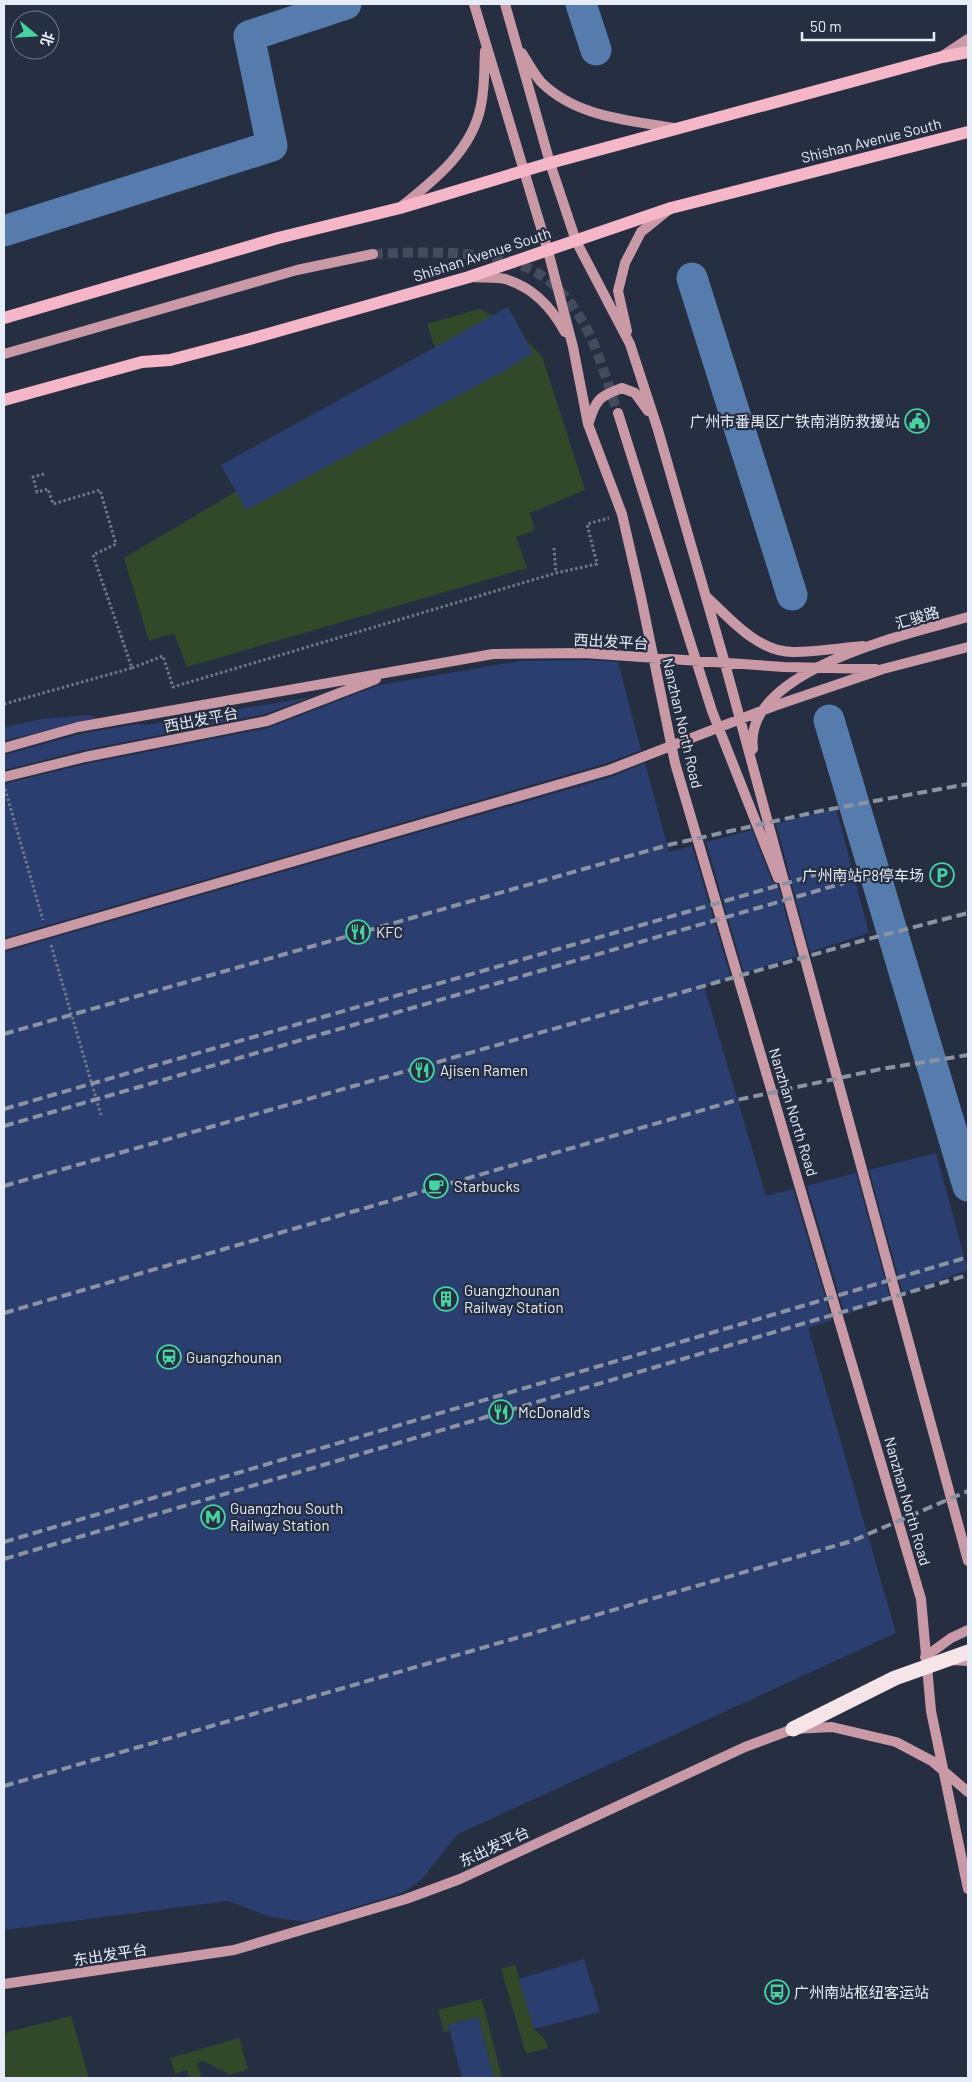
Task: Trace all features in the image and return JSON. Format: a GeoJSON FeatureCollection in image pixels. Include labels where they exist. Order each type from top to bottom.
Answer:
{"type":"FeatureCollection","features":[{"type":"Feature","properties":{"kind":"highway"},"geometry":{"type":"LineString","coordinates":[[793,1729],[895,1678],[968,1652]]}},
{"type":"Feature","properties":{"kind":"main road"},"geometry":{"type":"LineString","coordinates":[[474,4],[526,171],[573,347]]}},
{"type":"Feature","properties":{"kind":"main road"},"geometry":{"type":"LineString","coordinates":[[505,4],[550,163],[576,241],[630,344]]}},
{"type":"Feature","properties":{"kind":"main road"},"geometry":{"type":"LineString","coordinates":[[942,57],[968,39]]}},
{"type":"Feature","properties":{"kind":"main road"},"geometry":{"type":"LineString","coordinates":[[400,208],[446,167],[464,146],[476,125],[482,104],[485,42]]}},
{"type":"Feature","properties":{"kind":"main road"},"geometry":{"type":"LineString","coordinates":[[516,45],[540,82],[577,107],[596,113],[675,129]]}},
{"type":"Feature","properties":{"kind":"main road"},"geometry":{"type":"LineString","coordinates":[[4,318],[269,240],[400,208],[550,163],[942,57],[968,52]]}},
{"type":"Feature","properties":{"kind":"main road","name":"Shishan Avenue South"},"geometry":{"type":"LineString","coordinates":[[4,400],[142,362],[170,360],[250,339],[469,277],[671,208],[968,132]]}},
{"type":"Feature","properties":{"kind":"main road"},"geometry":{"type":"LineString","coordinates":[[671,208],[641,232],[625,263],[618,291],[630,344],[706,596],[757,780],[965,1538],[968,1561]]}},
{"type":"Feature","properties":{"kind":"main road"},"geometry":{"type":"LineString","coordinates":[[4,354],[297,270],[373,254]]}},
{"type":"Feature","properties":{"kind":"main road"},"geometry":{"type":"LineString","coordinates":[[469,277],[504,279],[542,299],[556,315],[573,347]]}},
{"type":"Feature","properties":{"kind":"main road","name":"Nanzhan North Road"},"geometry":{"type":"LineString","coordinates":[[573,347],[588,424],[622,514],[641,596],[674,763],[921,1599],[931,1711],[968,1889]]}},
{"type":"Feature","properties":{"kind":"main road"},"geometry":{"type":"LineString","coordinates":[[588,424],[594,403],[604,394],[622,388],[635,393],[653,418]]}},
{"type":"Feature","properties":{"kind":"main road"},"geometry":{"type":"LineString","coordinates":[[618,413],[712,711],[797,926]]}},
{"type":"Feature","properties":{"kind":"main road"},"geometry":{"type":"LineString","coordinates":[[706,596],[735,624],[769,646],[792,652],[874,644]]}},
{"type":"Feature","properties":{"kind":"main road","name":"汇骏路"},"geometry":{"type":"LineString","coordinates":[[874,644],[968,617]]}},
{"type":"Feature","properties":{"kind":"main road"},"geometry":{"type":"LineString","coordinates":[[757,780],[752,742],[754,728],[770,699],[800,676],[874,644]]}},
{"type":"Feature","properties":{"kind":"main road"},"geometry":{"type":"LineString","coordinates":[[4,945],[609,770],[774,706],[883,669],[968,647]]}},
{"type":"Feature","properties":{"kind":"main road","name":"西出发平台"},"geometry":{"type":"LineString","coordinates":[[4,748],[78,727],[494,654],[584,652],[784,667],[883,669]]}},
{"type":"Feature","properties":{"kind":"main road","name":"西出发平台"},"geometry":{"type":"LineString","coordinates":[[4,777],[85,757],[267,721],[398,670]]}},
{"type":"Feature","properties":{"kind":"main road"},"geometry":{"type":"LineString","coordinates":[[925,1657],[951,1638],[968,1630]]}},
{"type":"Feature","properties":{"kind":"main road"},"geometry":{"type":"LineString","coordinates":[[925,1657],[968,1661]]}},
{"type":"Feature","properties":{"kind":"main road","name":"东出发平台"},"geometry":{"type":"LineString","coordinates":[[4,1984],[234,1950],[406,1899],[460,1879],[745,1747],[793,1729],[832,1727],[896,1742],[932,1761],[968,1792]]}},
{"type":"Feature","properties":{"kind":"path"},"geometry":{"type":"LineString","coordinates":[[44,474],[33,477],[37,492],[48,489],[53,504],[100,490],[116,544],[93,555],[132,668]]}},
{"type":"Feature","properties":{"kind":"path"},"geometry":{"type":"LineString","coordinates":[[4,704],[132,668],[163,656],[173,687],[556,573],[597,564],[587,524],[622,514]]}},
{"type":"Feature","properties":{"kind":"path"},"geometry":{"type":"LineString","coordinates":[[554,548],[556,573]]}},
{"type":"Feature","properties":{"kind":"path"},"geometry":{"type":"LineString","coordinates":[[4,786],[45,927]]}},
{"type":"Feature","properties":{"kind":"path"},"geometry":{"type":"LineString","coordinates":[[48,936],[101,1115]]}},
{"type":"Feature","properties":{"kind":"green space"},"geometry":{"type":"Polygon","coordinates":[[[479,309],[509,323],[542,356],[585,490],[530,513],[535,530],[516,537],[527,568],[187,667],[174,633],[149,641],[124,558],[442,369],[427,324],[479,309]]]}},
{"type":"Feature","properties":{"kind":"green space"},"geometry":{"type":"Polygon","coordinates":[[[515,1965],[534,2029],[546,2041],[548,2048],[526,2054],[501,1969],[515,1965]]]}},
{"type":"Feature","properties":{"kind":"green space"},"geometry":{"type":"Polygon","coordinates":[[[482,1999],[502,2078],[494,2078],[478,2017],[448,2025],[449,2031],[444,2032],[438,2010],[482,1999]]]}},
{"type":"Feature","properties":{"kind":"green space"},"geometry":{"type":"Polygon","coordinates":[[[71,2016],[89,2078],[4,2078],[4,2033],[71,2016]]]}},
{"type":"Feature","properties":{"kind":"green space"},"geometry":{"type":"Polygon","coordinates":[[[239,2038],[248,2069],[230,2075],[204,2061],[197,2063],[202,2078],[189,2078],[187,2070],[175,2074],[170,2058],[239,2038]]]}},
{"type":"Feature","properties":{"kind":"building"},"geometry":{"type":"Polygon","coordinates":[[[508,307],[533,353],[502,372],[246,510],[221,465],[508,307]]]}},
{"type":"Feature","properties":{"kind":"building"},"geometry":{"type":"Polygon","coordinates":[[[584,660],[618,662],[641,750],[607,763],[4,938],[4,784],[86,764],[268,728],[379,685],[521,661],[584,660]]]}},
{"type":"Feature","properties":{"kind":"building"},"geometry":{"type":"Polygon","coordinates":[[[311,697],[265,714],[84,750],[4,770],[4,755],[80,734],[137,724],[146,725],[311,697]]]}},
{"type":"Feature","properties":{"kind":"building"},"geometry":{"type":"Polygon","coordinates":[[[89,715],[98,717],[4,741],[4,727],[42,719],[89,715]]]}},
{"type":"Feature","properties":{"kind":"building","name":"Guangzhounan Railway Station"},"geometry":{"type":"Polygon","coordinates":[[[645,763],[669,852],[692,846],[731,978],[704,986],[766,1196],[793,1189],[832,1320],[808,1328],[896,1633],[458,1834],[421,1880],[402,1893],[306,1922],[271,1917],[227,1901],[4,1930],[4,952],[611,777],[645,763]]]}},
{"type":"Feature","properties":{"kind":"building"},"geometry":{"type":"Polygon","coordinates":[[[836,808],[869,933],[810,952],[776,824],[836,808]]]}},
{"type":"Feature","properties":{"kind":"building"},"geometry":{"type":"Polygon","coordinates":[[[752,830],[772,881],[778,885],[797,956],[744,973],[706,842],[752,830]]]}},
{"type":"Feature","properties":{"kind":"building"},"geometry":{"type":"Polygon","coordinates":[[[936,1153],[968,1270],[903,1294],[869,1170],[936,1153]]]}},
{"type":"Feature","properties":{"kind":"building"},"geometry":{"type":"Polygon","coordinates":[[[856,1173],[890,1298],[845,1315],[807,1186],[856,1173]]]}},
{"type":"Feature","properties":{"kind":"building"},"geometry":{"type":"Polygon","coordinates":[[[584,1959],[600,2012],[534,2029],[519,1979],[584,1959]]]}},
{"type":"Feature","properties":{"kind":"building"},"geometry":{"type":"Polygon","coordinates":[[[478,2017],[494,2078],[462,2078],[448,2025],[478,2017]]]}},
{"type":"Feature","properties":{"kind":"waterway"},"geometry":{"type":"LineString","coordinates":[[4,231],[272,146],[249,36],[346,4]]}},
{"type":"Feature","properties":{"kind":"waterway"},"geometry":{"type":"LineString","coordinates":[[581,4],[596,50]]}},
{"type":"Feature","properties":{"kind":"waterway"},"geometry":{"type":"LineString","coordinates":[[692,278],[792,595]]}},
{"type":"Feature","properties":{"kind":"waterway"},"geometry":{"type":"LineString","coordinates":[[829,720],[968,1186]]}},
{"type":"Feature","properties":{"kind":"tunnel"},"geometry":{"type":"LineString","coordinates":[[373,254],[438,253],[485,256],[527,268],[545,278],[567,299],[585,325],[596,349],[618,413]]}},
{"type":"Feature","properties":{"kind":"railway"},"geometry":{"type":"LineString","coordinates":[[4,1034],[668,845],[820,811],[968,784]]}},
{"type":"Feature","properties":{"kind":"railway"},"geometry":{"type":"LineString","coordinates":[[4,1109],[839,868]]}},
{"type":"Feature","properties":{"kind":"railway"},"geometry":{"type":"LineString","coordinates":[[4,1126],[844,883]]}},
{"type":"Feature","properties":{"kind":"railway"},"geometry":{"type":"LineString","coordinates":[[4,1186],[868,939],[968,913]]}},
{"type":"Feature","properties":{"kind":"railway"},"geometry":{"type":"LineString","coordinates":[[4,1313],[737,1100],[881,1069],[968,1055]]}},
{"type":"Feature","properties":{"kind":"railway"},"geometry":{"type":"LineString","coordinates":[[4,1542],[968,1257]]}},
{"type":"Feature","properties":{"kind":"railway"},"geometry":{"type":"LineString","coordinates":[[4,1559],[968,1275]]}},
{"type":"Feature","properties":{"kind":"railway"},"geometry":{"type":"LineString","coordinates":[[4,1786],[852,1541],[968,1491]]}},
{"type":"Feature","properties":{"kind":"place","name":"广州市番禺区广铁南消防救援站"},"geometry":{"type":"Point","coordinates":[917,421]}},
{"type":"Feature","properties":{"kind":"place","name":"广州南站P8停车场"},"geometry":{"type":"Point","coordinates":[942,875]}},
{"type":"Feature","properties":{"kind":"place","name":"KFC"},"geometry":{"type":"Point","coordinates":[358,932]}},
{"type":"Feature","properties":{"kind":"place","name":"Ajisen Ramen"},"geometry":{"type":"Point","coordinates":[422,1070]}},
{"type":"Feature","properties":{"kind":"place","name":"Starbucks"},"geometry":{"type":"Point","coordinates":[436,1186]}},
{"type":"Feature","properties":{"kind":"place","name":"Guangzhounan Railway Station"},"geometry":{"type":"Point","coordinates":[446,1299]}},
{"type":"Feature","properties":{"kind":"place","name":"Guangzhounan"},"geometry":{"type":"Point","coordinates":[169,1357]}},
{"type":"Feature","properties":{"kind":"place","name":"McDonald's"},"geometry":{"type":"Point","coordinates":[501,1412]}},
{"type":"Feature","properties":{"kind":"place","name":"Guangzhou South Railway Station"},"geometry":{"type":"Point","coordinates":[213,1517]}},
{"type":"Feature","properties":{"kind":"place","name":"广州南站枢纽客运站"},"geometry":{"type":"Point","coordinates":[777,1992]}}]}
